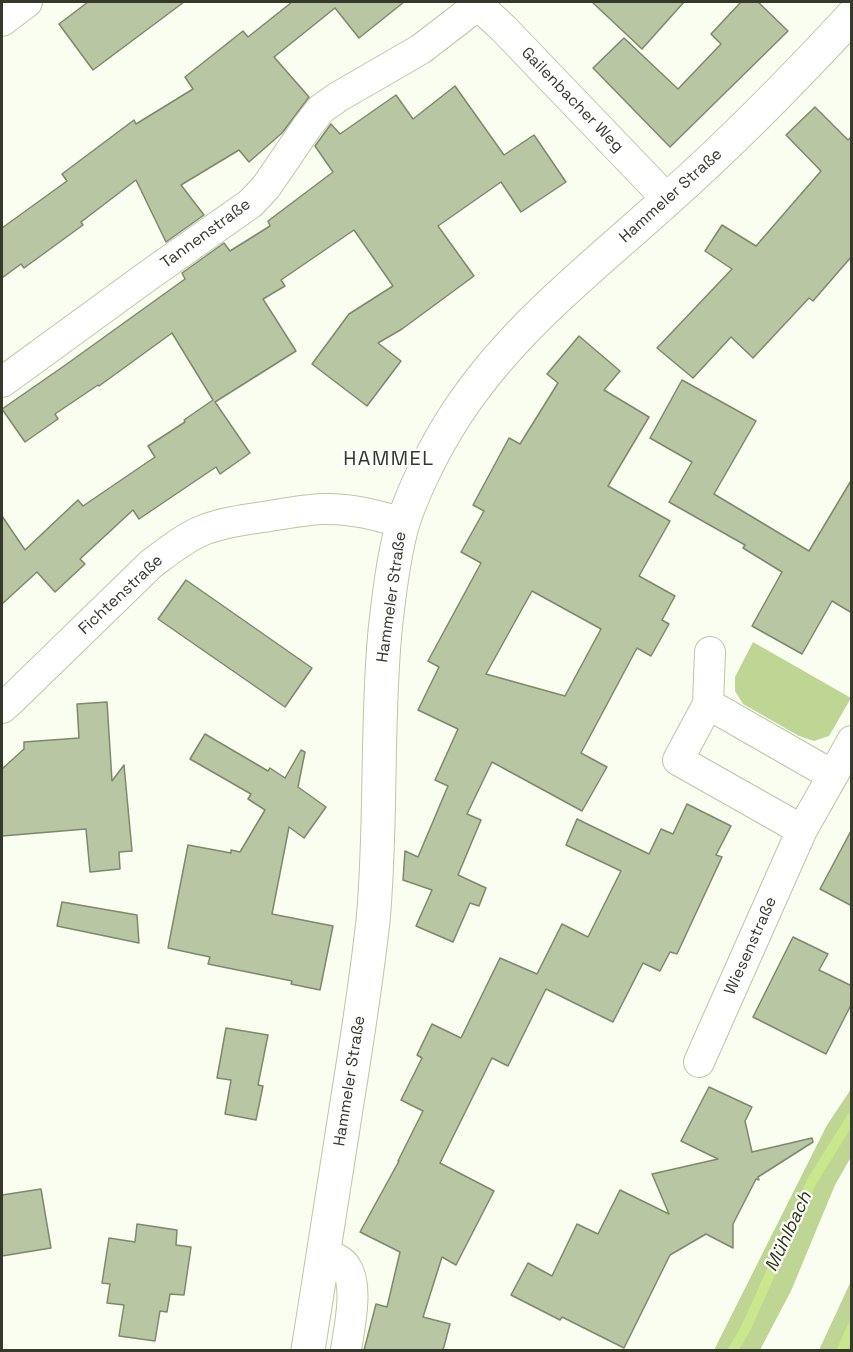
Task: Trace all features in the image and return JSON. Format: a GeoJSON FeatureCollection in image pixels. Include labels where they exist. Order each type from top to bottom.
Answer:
{"type":"FeatureCollection","features":[{"type":"Feature","properties":{"kind":"main road","name":"Hammeler Straße"},"geometry":{"type":"LineString","coordinates":[[308,1350],[368,965],[378,859],[382,663],[387,610],[403,523],[419,482],[454,417],[498,357],[568,286],[731,142],[852,16]]}},
{"type":"Feature","properties":{"kind":"street"},"geometry":{"type":"LineString","coordinates":[[2,21],[27,2]]}},
{"type":"Feature","properties":{"kind":"street","name":"Gailenbacher Weg"},"geometry":{"type":"LineString","coordinates":[[477,3],[668,200]]}},
{"type":"Feature","properties":{"kind":"street","name":"Tannenstraße"},"geometry":{"type":"LineString","coordinates":[[2,382],[250,203],[266,187],[321,109],[421,49],[477,3]]}},
{"type":"Feature","properties":{"kind":"street","name":"Fichtenstraße"},"geometry":{"type":"LineString","coordinates":[[4,700],[151,564],[199,532],[225,523],[324,509],[378,515],[403,523]]}},
{"type":"Feature","properties":{"kind":"street"},"geometry":{"type":"LineString","coordinates":[[710,652],[708,704],[678,760],[802,830]]}},
{"type":"Feature","properties":{"kind":"street"},"geometry":{"type":"LineString","coordinates":[[708,704],[832,775]]}},
{"type":"Feature","properties":{"kind":"street","name":"Wiesenstraße"},"geometry":{"type":"LineString","coordinates":[[699,1062],[802,830],[852,741]]}},
{"type":"Feature","properties":{"kind":"street"},"geometry":{"type":"LineString","coordinates":[[323,1252],[345,1265],[350,1274],[353,1292],[346,1350]]}},
{"type":"Feature","properties":{"kind":"green space"},"geometry":{"type":"Polygon","coordinates":[[[753,642],[851,698],[829,736],[814,741],[799,736],[743,704],[735,691],[735,677],[753,642]]]}},
{"type":"Feature","properties":{"kind":"green space"},"geometry":{"type":"Polygon","coordinates":[[[851,1089],[851,1157],[835,1185],[791,1291],[760,1350],[714,1350],[827,1125],[851,1089]]]}},
{"type":"Feature","properties":{"kind":"green space"},"geometry":{"type":"Polygon","coordinates":[[[851,1281],[851,1350],[819,1350],[851,1281]]]}},
{"type":"Feature","properties":{"kind":"building"},"geometry":{"type":"Polygon","coordinates":[[[88,2],[184,2],[93,70],[59,24],[88,2]]]}},
{"type":"Feature","properties":{"kind":"building"},"geometry":{"type":"Polygon","coordinates":[[[292,2],[404,2],[359,38],[335,8],[274,57],[309,97],[282,133],[249,162],[239,150],[181,185],[204,215],[166,242],[136,180],[81,222],[83,225],[24,268],[21,264],[2,278],[2,228],[67,181],[62,174],[134,120],[136,124],[193,89],[185,77],[243,31],[248,37],[292,2]]]}},
{"type":"Feature","properties":{"kind":"building"},"geometry":{"type":"Polygon","coordinates":[[[592,2],[684,2],[642,49],[592,2]]]}},
{"type":"Feature","properties":{"kind":"building"},"geometry":{"type":"Polygon","coordinates":[[[741,2],[758,2],[788,31],[670,147],[593,68],[624,38],[678,89],[721,44],[711,34],[741,2]]]}},
{"type":"Feature","properties":{"kind":"building"},"geometry":{"type":"Polygon","coordinates":[[[455,86],[504,155],[534,135],[566,182],[521,212],[501,182],[438,226],[474,276],[402,329],[378,343],[401,361],[367,406],[312,364],[349,314],[393,286],[354,230],[281,280],[285,286],[263,299],[296,351],[215,402],[250,453],[220,474],[216,467],[139,519],[133,510],[80,559],[85,564],[55,592],[37,572],[2,604],[2,516],[25,550],[78,500],[83,506],[155,457],[148,446],[213,400],[172,333],[99,386],[55,414],[58,419],[25,442],[2,409],[185,279],[182,273],[224,243],[230,251],[270,226],[268,221],[333,172],[315,146],[331,124],[340,134],[396,95],[413,119],[455,86]]]}},
{"type":"Feature","properties":{"kind":"building"},"geometry":{"type":"Polygon","coordinates":[[[815,107],[848,140],[852,136],[852,256],[813,301],[809,298],[753,358],[731,337],[693,378],[657,348],[732,269],[705,251],[722,225],[756,246],[821,171],[786,135],[815,107]]]}},
{"type":"Feature","properties":{"kind":"building"},"geometry":{"type":"Polygon","coordinates":[[[579,336],[620,371],[604,390],[649,417],[608,486],[670,521],[639,576],[675,596],[662,620],[669,624],[651,656],[637,648],[581,753],[607,767],[582,811],[492,762],[467,814],[481,820],[458,875],[486,888],[479,906],[470,903],[453,942],[416,926],[432,890],[403,880],[405,851],[418,857],[448,786],[435,780],[458,729],[418,710],[439,667],[428,661],[481,563],[461,552],[484,511],[473,505],[509,438],[520,444],[558,383],[547,374],[579,336]],[[532,591],[486,674],[565,696],[601,629],[532,591]]]}},
{"type":"Feature","properties":{"kind":"building"},"geometry":{"type":"Polygon","coordinates":[[[682,380],[756,421],[714,494],[809,551],[852,479],[852,613],[832,601],[802,654],[752,626],[782,572],[743,548],[745,545],[669,502],[692,462],[650,438],[682,380]]]}},
{"type":"Feature","properties":{"kind":"building"},"geometry":{"type":"Polygon","coordinates":[[[186,580],[312,668],[285,707],[158,619],[186,580]]]}},
{"type":"Feature","properties":{"kind":"building"},"geometry":{"type":"Polygon","coordinates":[[[107,702],[112,781],[124,765],[132,851],[119,852],[120,869],[90,872],[86,829],[2,836],[2,769],[24,749],[24,742],[79,738],[77,704],[107,702]]]}},
{"type":"Feature","properties":{"kind":"building"},"geometry":{"type":"Polygon","coordinates":[[[205,734],[268,771],[270,768],[285,778],[301,750],[305,752],[298,787],[326,807],[304,838],[289,827],[272,914],[333,926],[320,990],[291,984],[292,981],[208,964],[210,957],[168,948],[188,845],[231,853],[231,850],[240,852],[265,810],[248,799],[251,794],[190,759],[205,734]]]}},
{"type":"Feature","properties":{"kind":"building"},"geometry":{"type":"Polygon","coordinates":[[[687,804],[731,826],[716,855],[722,857],[677,954],[670,952],[660,971],[643,963],[613,1022],[546,989],[508,1066],[492,1058],[440,1163],[494,1191],[456,1265],[442,1257],[423,1317],[450,1324],[443,1350],[364,1350],[376,1304],[387,1307],[400,1252],[360,1232],[399,1161],[423,1111],[401,1100],[422,1058],[417,1055],[432,1024],[461,1038],[500,958],[537,974],[562,924],[588,937],[621,871],[566,845],[577,819],[649,854],[661,829],[673,834],[687,804]]]}},
{"type":"Feature","properties":{"kind":"building"},"geometry":{"type":"Polygon","coordinates":[[[852,829],[852,906],[820,889],[852,829]]]}},
{"type":"Feature","properties":{"kind":"building"},"geometry":{"type":"Polygon","coordinates":[[[62,902],[137,915],[139,943],[57,926],[62,902]]]}},
{"type":"Feature","properties":{"kind":"building"},"geometry":{"type":"Polygon","coordinates":[[[793,937],[828,954],[819,970],[852,986],[852,1003],[826,1054],[753,1017],[793,937]]]}},
{"type":"Feature","properties":{"kind":"building"},"geometry":{"type":"Polygon","coordinates":[[[226,1028],[268,1035],[258,1085],[263,1086],[256,1120],[225,1114],[231,1080],[217,1078],[226,1028]]]}},
{"type":"Feature","properties":{"kind":"building"},"geometry":{"type":"Polygon","coordinates":[[[709,1087],[752,1107],[745,1121],[752,1152],[812,1138],[813,1142],[758,1177],[759,1180],[756,1179],[733,1224],[733,1248],[706,1234],[670,1255],[624,1348],[562,1317],[560,1320],[511,1295],[528,1263],[552,1276],[577,1224],[598,1234],[620,1190],[669,1214],[652,1174],[718,1159],[681,1141],[709,1087]]]}},
{"type":"Feature","properties":{"kind":"building"},"geometry":{"type":"Polygon","coordinates":[[[41,1189],[51,1248],[2,1256],[2,1195],[41,1189]]]}},
{"type":"Feature","properties":{"kind":"building"},"geometry":{"type":"Polygon","coordinates":[[[137,1224],[177,1230],[176,1245],[191,1247],[184,1295],[170,1294],[167,1312],[160,1311],[155,1341],[119,1336],[124,1305],[107,1303],[110,1284],[102,1283],[109,1238],[135,1242],[137,1224]]]}},
{"type":"Feature","properties":{"kind":"waterway","name":"Mühlbach"},"geometry":{"type":"LineString","coordinates":[[733,1350],[745,1330],[812,1181],[852,1117]]}},
{"type":"Feature","properties":{"kind":"waterway"},"geometry":{"type":"LineString","coordinates":[[842,1350],[852,1327]]}},
{"type":"Feature","properties":{"kind":"district","name":"HAMMEL"},"geometry":{"type":"Point","coordinates":[389,460]}}]}
